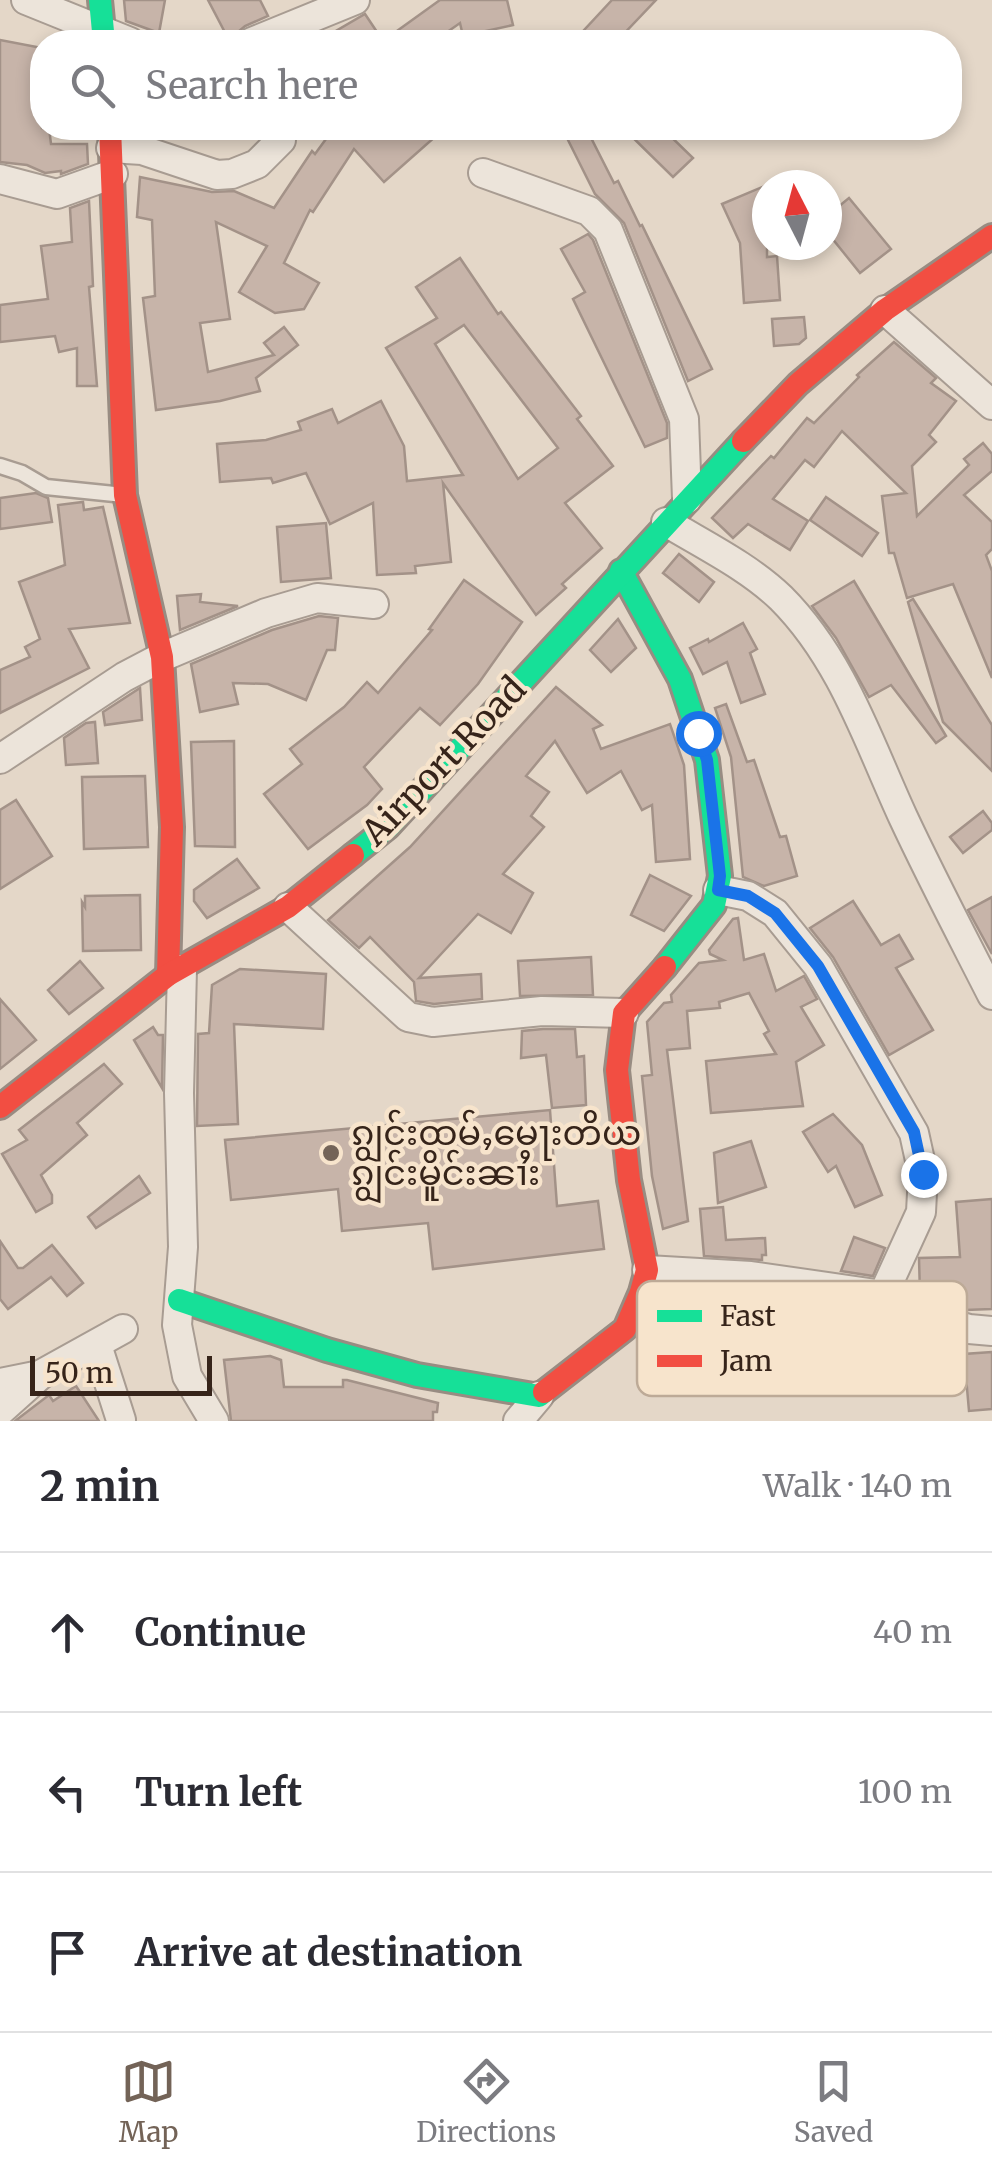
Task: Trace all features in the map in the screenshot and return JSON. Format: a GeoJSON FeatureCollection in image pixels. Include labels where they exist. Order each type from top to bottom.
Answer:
{"type":"FeatureCollection","features":[{"type":"Feature","properties":{"kind":"main road"},"geometry":{"type":"LineString","coordinates":[[100,0],[102,30]]}},
{"type":"Feature","properties":{"kind":"main road"},"geometry":{"type":"LineString","coordinates":[[112,142],[125,495],[162,657],[175,972]]}},
{"type":"Feature","properties":{"kind":"main road","name":"Airport Road"},"geometry":{"type":"LineString","coordinates":[[0,1107],[175,972],[288,906],[388,827],[666,522],[798,384],[885,310],[992,236]]}},
{"type":"Feature","properties":{"kind":"main road"},"geometry":{"type":"LineString","coordinates":[[621,572],[680,679],[707,760],[720,876],[714,904],[624,1012],[617,1070],[630,1180],[647,1270],[643,1281]]}},
{"type":"Feature","properties":{"kind":"main road"},"geometry":{"type":"LineString","coordinates":[[179,1300],[327,1350],[418,1375],[540,1396],[625,1329],[637,1297]]}},
{"type":"Feature","properties":{"kind":"street"},"geometry":{"type":"LineString","coordinates":[[26,0],[90,30]]}},
{"type":"Feature","properties":{"kind":"street"},"geometry":{"type":"LineString","coordinates":[[281,30],[355,0]]}},
{"type":"Feature","properties":{"kind":"street"},"geometry":{"type":"LineString","coordinates":[[0,178],[56,194],[112,142],[217,175],[232,174],[257,164],[281,140]]}},
{"type":"Feature","properties":{"kind":"street"},"geometry":{"type":"LineString","coordinates":[[483,173],[590,211],[608,230],[684,419],[687,500]]}},
{"type":"Feature","properties":{"kind":"street"},"geometry":{"type":"LineString","coordinates":[[885,310],[992,404]]}},
{"type":"Feature","properties":{"kind":"street"},"geometry":{"type":"LineString","coordinates":[[666,522],[780,597],[830,660],[992,995]]}},
{"type":"Feature","properties":{"kind":"street"},"geometry":{"type":"LineString","coordinates":[[0,760],[124,677],[266,613],[318,598],[374,604]]}},
{"type":"Feature","properties":{"kind":"street"},"geometry":{"type":"LineString","coordinates":[[718,890],[748,896],[775,913],[808,953],[914,1132],[923,1174],[921,1212],[889,1281]]}},
{"type":"Feature","properties":{"kind":"street"},"geometry":{"type":"LineString","coordinates":[[288,906],[408,1016],[432,1022],[542,1011],[624,1012]]}},
{"type":"Feature","properties":{"kind":"street"},"geometry":{"type":"LineString","coordinates":[[175,972],[183,1247],[177,1325],[187,1376],[214,1421]]}},
{"type":"Feature","properties":{"kind":"street"},"geometry":{"type":"LineString","coordinates":[[647,1270],[786,1281]]}},
{"type":"Feature","properties":{"kind":"street"},"geometry":{"type":"LineString","coordinates":[[967,1328],[992,1331]]}},
{"type":"Feature","properties":{"kind":"street"},"geometry":{"type":"LineString","coordinates":[[0,1411],[40,1376],[123,1329]]}},
{"type":"Feature","properties":{"kind":"street"},"geometry":{"type":"LineString","coordinates":[[97,1345],[121,1420]]}},
{"type":"Feature","properties":{"kind":"street"},"geometry":{"type":"LineString","coordinates":[[0,1383],[40,1376]]}},
{"type":"Feature","properties":{"kind":"street"},"geometry":{"type":"LineString","coordinates":[[518,1421],[540,1396]]}},
{"type":"Feature","properties":{"kind":"lane"},"geometry":{"type":"LineString","coordinates":[[0,466],[46,487],[125,495]]}},
{"type":"Feature","properties":{"kind":"building"},"geometry":{"type":"Polygon","coordinates":[[[124,0],[165,0],[160,30],[126,21],[124,0]]]}},
{"type":"Feature","properties":{"kind":"building"},"geometry":{"type":"Polygon","coordinates":[[[208,0],[260,0],[268,16],[240,30],[224,30],[208,0]]]}},
{"type":"Feature","properties":{"kind":"building"},"geometry":{"type":"Polygon","coordinates":[[[440,0],[507,0],[513,25],[462,30],[460,23],[450,30],[398,30],[440,0]]]}},
{"type":"Feature","properties":{"kind":"building"},"geometry":{"type":"Polygon","coordinates":[[[612,0],[656,0],[627,30],[584,30],[612,0]]]}},
{"type":"Feature","properties":{"kind":"building"},"geometry":{"type":"Polygon","coordinates":[[[365,14],[376,30],[338,30],[365,14]]]}},
{"type":"Feature","properties":{"kind":"building"},"geometry":{"type":"Polygon","coordinates":[[[0,40],[30,46],[30,140],[87,144],[88,164],[61,174],[0,162],[0,40]]]}},
{"type":"Feature","properties":{"kind":"building"},"geometry":{"type":"Polygon","coordinates":[[[325,140],[431,140],[384,182],[354,149],[313,212],[310,210],[284,263],[319,283],[304,309],[275,313],[239,292],[267,246],[216,222],[230,319],[200,323],[208,372],[274,355],[264,343],[284,327],[298,345],[256,378],[260,391],[156,410],[143,298],[155,296],[152,220],[137,217],[140,177],[212,192],[234,191],[274,208],[312,151],[315,154],[325,140]]]}},
{"type":"Feature","properties":{"kind":"building"},"geometry":{"type":"Polygon","coordinates":[[[568,140],[592,140],[614,183],[618,181],[712,369],[688,381],[624,223],[595,194],[568,140]]]}},
{"type":"Feature","properties":{"kind":"building"},"geometry":{"type":"Polygon","coordinates":[[[635,140],[674,140],[693,158],[673,177],[635,140]]]}},
{"type":"Feature","properties":{"kind":"building"},"geometry":{"type":"Polygon","coordinates":[[[752,191],[752,260],[777,260],[780,300],[744,303],[740,243],[722,204],[752,191]]]}},
{"type":"Feature","properties":{"kind":"building"},"geometry":{"type":"Polygon","coordinates":[[[849,198],[891,249],[860,273],[842,251],[842,204],[849,198]]]}},
{"type":"Feature","properties":{"kind":"building"},"geometry":{"type":"Polygon","coordinates":[[[89,201],[93,286],[89,287],[97,386],[77,386],[77,348],[59,352],[55,336],[0,342],[0,305],[48,299],[41,246],[72,242],[70,208],[89,201]]]}},
{"type":"Feature","properties":{"kind":"building"},"geometry":{"type":"Polygon","coordinates":[[[588,234],[667,423],[667,438],[645,447],[573,299],[585,292],[561,249],[588,234]]]}},
{"type":"Feature","properties":{"kind":"building"},"geometry":{"type":"Polygon","coordinates":[[[460,258],[498,314],[501,312],[581,416],[577,419],[613,466],[565,503],[602,548],[562,584],[566,588],[536,615],[443,483],[451,562],[415,566],[416,573],[377,575],[373,503],[330,524],[306,473],[273,483],[271,478],[220,482],[217,444],[266,440],[301,430],[298,422],[332,409],[338,423],[381,401],[404,446],[407,481],[463,475],[386,348],[437,318],[416,287],[460,258]],[[464,325],[435,344],[518,479],[558,448],[464,325]]]}},
{"type":"Feature","properties":{"kind":"building"},"geometry":{"type":"Polygon","coordinates":[[[804,317],[806,338],[799,344],[774,346],[772,319],[804,317]]]}},
{"type":"Feature","properties":{"kind":"building"},"geometry":{"type":"Polygon","coordinates":[[[894,342],[936,378],[931,383],[956,401],[929,435],[936,442],[912,466],[917,516],[969,465],[964,459],[983,443],[992,454],[992,471],[964,495],[992,522],[992,549],[986,555],[992,571],[992,678],[953,584],[907,598],[894,553],[889,553],[882,496],[906,493],[842,431],[814,467],[805,460],[773,499],[808,521],[790,550],[748,524],[733,538],[712,518],[771,456],[774,458],[807,418],[814,423],[857,375],[894,342]]]}},
{"type":"Feature","properties":{"kind":"building"},"geometry":{"type":"Polygon","coordinates":[[[36,493],[48,498],[52,522],[0,529],[0,498],[36,493]]]}},
{"type":"Feature","properties":{"kind":"building"},"geometry":{"type":"Polygon","coordinates":[[[826,497],[878,533],[862,556],[810,520],[826,497]]]}},
{"type":"Feature","properties":{"kind":"building"},"geometry":{"type":"Polygon","coordinates":[[[83,502],[84,510],[103,507],[130,623],[69,629],[89,668],[0,713],[0,670],[30,657],[25,647],[40,639],[19,582],[65,565],[58,505],[83,502]]]}},
{"type":"Feature","properties":{"kind":"building"},"geometry":{"type":"Polygon","coordinates":[[[326,523],[331,578],[281,582],[277,527],[326,523]]]}},
{"type":"Feature","properties":{"kind":"building"},"geometry":{"type":"Polygon","coordinates":[[[679,554],[714,582],[699,602],[663,573],[679,554]]]}},
{"type":"Feature","properties":{"kind":"building"},"geometry":{"type":"Polygon","coordinates":[[[464,580],[522,622],[478,684],[440,725],[420,708],[364,767],[382,789],[308,849],[264,794],[302,764],[290,749],[344,707],[367,682],[378,693],[432,630],[429,629],[464,580]]]}},
{"type":"Feature","properties":{"kind":"building"},"geometry":{"type":"Polygon","coordinates":[[[854,581],[946,736],[936,743],[891,685],[869,697],[836,638],[812,606],[854,581]]]}},
{"type":"Feature","properties":{"kind":"building"},"geometry":{"type":"Polygon","coordinates":[[[201,594],[200,602],[238,606],[180,630],[177,596],[201,594]]]}},
{"type":"Feature","properties":{"kind":"building"},"geometry":{"type":"Polygon","coordinates":[[[913,599],[992,725],[992,771],[943,722],[908,602],[913,599]]]}},
{"type":"Feature","properties":{"kind":"building"},"geometry":{"type":"Polygon","coordinates":[[[319,616],[338,618],[335,650],[327,650],[306,700],[268,684],[233,683],[238,704],[200,712],[191,664],[272,630],[319,616]]]}},
{"type":"Feature","properties":{"kind":"building"},"geometry":{"type":"Polygon","coordinates":[[[618,619],[636,648],[611,672],[590,650],[618,619]]]}},
{"type":"Feature","properties":{"kind":"building"},"geometry":{"type":"Polygon","coordinates":[[[743,623],[757,649],[750,653],[765,694],[741,703],[727,662],[703,674],[690,648],[743,623]]]}},
{"type":"Feature","properties":{"kind":"building"},"geometry":{"type":"Polygon","coordinates":[[[556,687],[602,725],[593,729],[601,749],[670,724],[684,765],[690,859],[656,862],[652,805],[642,810],[621,771],[587,793],[555,741],[526,776],[549,792],[531,816],[544,827],[503,874],[533,893],[511,933],[478,914],[419,978],[481,974],[482,999],[434,1004],[416,1001],[414,982],[370,937],[359,948],[328,920],[410,847],[556,687]]]}},
{"type":"Feature","properties":{"kind":"building"},"geometry":{"type":"Polygon","coordinates":[[[140,688],[142,720],[105,725],[103,712],[140,688]]]}},
{"type":"Feature","properties":{"kind":"building"},"geometry":{"type":"Polygon","coordinates":[[[726,704],[747,762],[754,760],[780,837],[786,836],[797,876],[764,886],[743,877],[731,757],[715,708],[726,704]]]}},
{"type":"Feature","properties":{"kind":"building"},"geometry":{"type":"Polygon","coordinates":[[[95,722],[98,763],[66,765],[64,738],[86,723],[95,722]]]}},
{"type":"Feature","properties":{"kind":"building"},"geometry":{"type":"Polygon","coordinates":[[[234,741],[235,847],[195,846],[191,742],[234,741]]]}},
{"type":"Feature","properties":{"kind":"building"},"geometry":{"type":"Polygon","coordinates":[[[145,776],[148,847],[84,849],[82,777],[145,776]]]}},
{"type":"Feature","properties":{"kind":"building"},"geometry":{"type":"Polygon","coordinates":[[[16,800],[52,856],[0,889],[0,810],[16,800]]]}},
{"type":"Feature","properties":{"kind":"building"},"geometry":{"type":"Polygon","coordinates":[[[983,811],[992,830],[963,853],[950,837],[983,811]]]}},
{"type":"Feature","properties":{"kind":"building"},"geometry":{"type":"Polygon","coordinates":[[[237,859],[259,888],[207,918],[194,901],[194,890],[237,859]]]}},
{"type":"Feature","properties":{"kind":"building"},"geometry":{"type":"Polygon","coordinates":[[[650,875],[691,896],[664,931],[631,915],[650,875]]]}},
{"type":"Feature","properties":{"kind":"building"},"geometry":{"type":"Polygon","coordinates":[[[140,895],[141,950],[83,951],[85,896],[140,895]]]}},
{"type":"Feature","properties":{"kind":"building"},"geometry":{"type":"Polygon","coordinates":[[[992,897],[992,954],[968,910],[992,897]]]}},
{"type":"Feature","properties":{"kind":"building"},"geometry":{"type":"Polygon","coordinates":[[[853,901],[881,945],[899,935],[913,959],[896,968],[933,1030],[889,1055],[833,957],[810,928],[853,901]]]}},
{"type":"Feature","properties":{"kind":"building"},"geometry":{"type":"Polygon","coordinates":[[[738,918],[744,960],[764,954],[776,991],[804,976],[817,999],[801,1007],[824,1045],[796,1062],[803,1106],[711,1113],[706,1061],[776,1054],[749,993],[719,1002],[720,1008],[687,1011],[690,1048],[667,1050],[688,1221],[663,1229],[652,1176],[642,1076],[652,1075],[647,1022],[664,1003],[672,1002],[671,995],[699,963],[723,960],[709,950],[733,919],[738,918]]]}},
{"type":"Feature","properties":{"kind":"building"},"geometry":{"type":"Polygon","coordinates":[[[591,957],[593,995],[520,996],[518,961],[591,957]]]}},
{"type":"Feature","properties":{"kind":"building"},"geometry":{"type":"Polygon","coordinates":[[[80,961],[103,988],[69,1014],[48,990],[80,961]]]}},
{"type":"Feature","properties":{"kind":"building"},"geometry":{"type":"Polygon","coordinates":[[[240,969],[326,974],[323,1029],[234,1024],[238,1124],[197,1126],[198,1034],[209,1033],[212,985],[240,969]]]}},
{"type":"Feature","properties":{"kind":"building"},"geometry":{"type":"Polygon","coordinates":[[[0,999],[36,1040],[0,1069],[0,999]]]}},
{"type":"Feature","properties":{"kind":"building"},"geometry":{"type":"Polygon","coordinates":[[[153,1027],[158,1035],[163,1035],[162,1088],[134,1040],[153,1027]]]}},
{"type":"Feature","properties":{"kind":"building"},"geometry":{"type":"Polygon","coordinates":[[[575,1029],[577,1057],[584,1056],[586,1105],[552,1108],[546,1055],[521,1058],[522,1031],[575,1029]]]}},
{"type":"Feature","properties":{"kind":"building"},"geometry":{"type":"Polygon","coordinates":[[[104,1064],[122,1084],[77,1123],[87,1135],[41,1175],[52,1203],[36,1212],[2,1154],[27,1140],[19,1130],[104,1064]]]}},
{"type":"Feature","properties":{"kind":"building"},"geometry":{"type":"Polygon","coordinates":[[[550,1110],[557,1206],[598,1201],[604,1249],[433,1269],[428,1223],[342,1231],[338,1189],[231,1200],[225,1140],[550,1110]]]}},
{"type":"Feature","properties":{"kind":"building"},"geometry":{"type":"Polygon","coordinates":[[[833,1114],[862,1145],[882,1195],[855,1207],[836,1166],[828,1172],[803,1132],[833,1114]]]}},
{"type":"Feature","properties":{"kind":"building"},"geometry":{"type":"Polygon","coordinates":[[[751,1141],[766,1187],[718,1203],[714,1153],[751,1141]]]}},
{"type":"Feature","properties":{"kind":"building"},"geometry":{"type":"Polygon","coordinates":[[[139,1176],[150,1193],[96,1228],[88,1217],[139,1176]]]}},
{"type":"Feature","properties":{"kind":"building"},"geometry":{"type":"Polygon","coordinates":[[[992,1199],[992,1309],[967,1310],[967,1281],[920,1281],[919,1258],[960,1257],[956,1202],[992,1199]]]}},
{"type":"Feature","properties":{"kind":"building"},"geometry":{"type":"Polygon","coordinates":[[[723,1207],[726,1240],[765,1238],[766,1255],[762,1255],[762,1260],[704,1256],[700,1209],[723,1207]]]}},
{"type":"Feature","properties":{"kind":"building"},"geometry":{"type":"Polygon","coordinates":[[[854,1237],[885,1248],[873,1276],[841,1271],[854,1237]]]}},
{"type":"Feature","properties":{"kind":"building"},"geometry":{"type":"Polygon","coordinates":[[[0,1241],[18,1268],[52,1245],[83,1283],[67,1296],[51,1277],[8,1309],[0,1299],[0,1241]]]}},
{"type":"Feature","properties":{"kind":"building"},"geometry":{"type":"Polygon","coordinates":[[[992,1352],[992,1409],[969,1411],[967,1354],[992,1352]]]}},
{"type":"Feature","properties":{"kind":"building"},"geometry":{"type":"Polygon","coordinates":[[[270,1356],[281,1360],[284,1387],[343,1387],[343,1380],[347,1380],[438,1403],[437,1412],[433,1412],[433,1421],[231,1421],[224,1360],[270,1356]]]}},
{"type":"Feature","properties":{"kind":"building"},"geometry":{"type":"Polygon","coordinates":[[[76,1386],[99,1421],[15,1421],[49,1395],[53,1401],[76,1386]]]}},
{"type":"Feature","properties":{"kind":"traffic: fast"},"geometry":{"type":"LineString","coordinates":[[100,0],[103,30]]}},
{"type":"Feature","properties":{"kind":"traffic: fast"},"geometry":{"type":"LineString","coordinates":[[353,855],[388,827],[743,441]]}},
{"type":"Feature","properties":{"kind":"traffic: fast"},"geometry":{"type":"LineString","coordinates":[[621,571],[680,679],[707,760],[720,876],[714,905],[665,967]]}},
{"type":"Feature","properties":{"kind":"traffic: fast"},"geometry":{"type":"LineString","coordinates":[[179,1300],[327,1350],[417,1375],[539,1396],[544,1392]]}},
{"type":"Feature","properties":{"kind":"traffic: jam"},"geometry":{"type":"LineString","coordinates":[[110,140],[125,495],[162,657],[172,827],[168,975]]}},
{"type":"Feature","properties":{"kind":"traffic: jam"},"geometry":{"type":"LineString","coordinates":[[743,441],[798,384],[885,310],[992,236]]}},
{"type":"Feature","properties":{"kind":"traffic: jam"},"geometry":{"type":"LineString","coordinates":[[0,1107],[168,975],[288,907],[353,855]]}},
{"type":"Feature","properties":{"kind":"traffic: jam"},"geometry":{"type":"LineString","coordinates":[[644,1281],[647,1270],[629,1180],[617,1070],[624,1013],[665,967]]}},
{"type":"Feature","properties":{"kind":"traffic: jam"},"geometry":{"type":"LineString","coordinates":[[544,1392],[625,1329],[637,1301]]}},
{"type":"Feature","properties":{"kind":"place","name":"ၵျွင်းထမ်ႇမေႃးတိယ ၵျွင်းမိူင်းၼၢႆး"},"geometry":{"type":"Point","coordinates":[331,1153]}},
{"type":"Feature","properties":{"kind":"route"},"geometry":{"type":"LineString","coordinates":[[698,733],[707,760],[720,876],[718,890],[748,896],[775,913],[818,966],[914,1132],[923,1174]]}}]}
